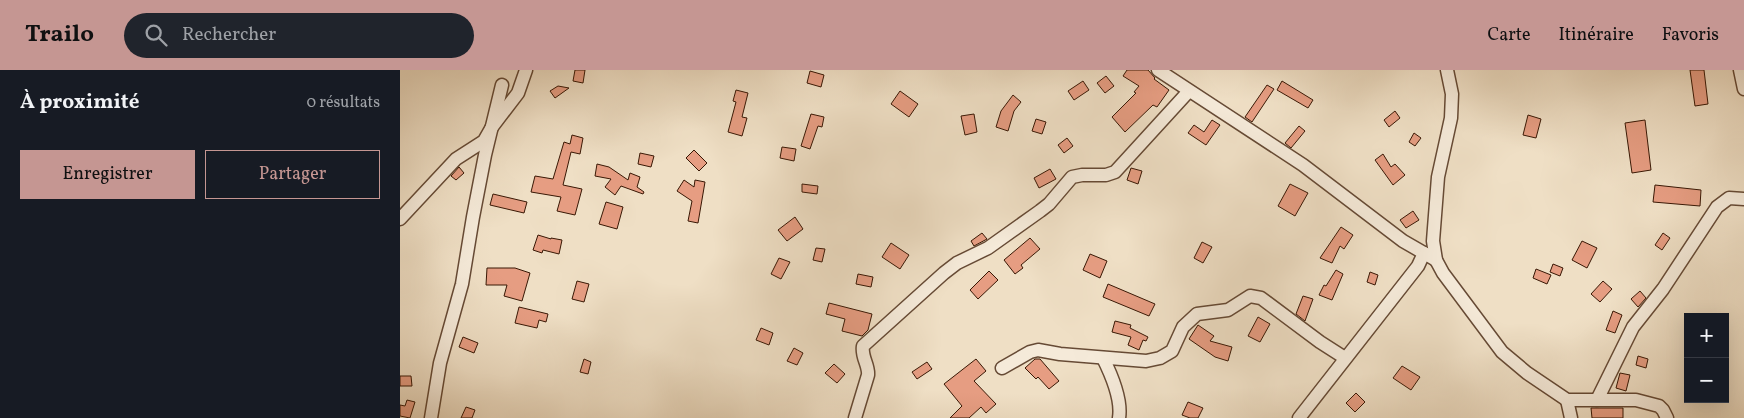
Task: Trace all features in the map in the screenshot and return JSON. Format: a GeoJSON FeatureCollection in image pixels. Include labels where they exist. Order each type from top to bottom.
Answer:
{"type":"FeatureCollection","features":[{"type":"Feature","properties":{"kind":"street"},"geometry":{"type":"LineString","coordinates":[[400,219],[456,159],[484,141],[492,127],[518,93],[526,70]]}},
{"type":"Feature","properties":{"kind":"street"},"geometry":{"type":"LineString","coordinates":[[1158,70],[1303,165],[1403,241],[1436,260]]}},
{"type":"Feature","properties":{"kind":"street"},"geometry":{"type":"LineString","coordinates":[[1447,70],[1452,94],[1452,107],[1438,177],[1432,241],[1436,260],[1458,296],[1502,352],[1527,374],[1567,400],[1636,400],[1659,406],[1664,410],[1667,418]]}},
{"type":"Feature","properties":{"kind":"street"},"geometry":{"type":"LineString","coordinates":[[1740,70],[1744,89]]}},
{"type":"Feature","properties":{"kind":"street"},"geometry":{"type":"LineString","coordinates":[[431,418],[440,363],[462,284],[473,217],[502,85]]}},
{"type":"Feature","properties":{"kind":"street"},"geometry":{"type":"LineString","coordinates":[[855,418],[868,375],[862,351],[863,346],[957,263],[988,248],[1049,204],[1072,177],[1106,175],[1115,172],[1189,91]]}},
{"type":"Feature","properties":{"kind":"street"},"geometry":{"type":"LineString","coordinates":[[1597,400],[1633,327],[1663,289],[1717,207],[1729,198],[1744,199]]}},
{"type":"Feature","properties":{"kind":"street"},"geometry":{"type":"LineString","coordinates":[[1298,418],[1418,266],[1424,253]]}},
{"type":"Feature","properties":{"kind":"street"},"geometry":{"type":"LineString","coordinates":[[1002,368],[1030,352],[1038,350],[1146,361],[1160,358],[1172,350],[1183,327],[1197,314],[1228,310],[1250,296],[1261,298],[1320,342],[1345,358]]}},
{"type":"Feature","properties":{"kind":"street"},"geometry":{"type":"LineString","coordinates":[[1103,358],[1116,394],[1120,412],[1119,418]]}},
{"type":"Feature","properties":{"kind":"street"},"geometry":{"type":"LineString","coordinates":[[1567,400],[1571,418]]}},
{"type":"Feature","properties":{"kind":"building"},"geometry":{"type":"Polygon","coordinates":[[[575,70],[585,70],[583,83],[573,81],[575,70]]]}},
{"type":"Feature","properties":{"kind":"building"},"geometry":{"type":"Polygon","coordinates":[[[1127,70],[1148,70],[1154,79],[1169,90],[1157,107],[1153,105],[1125,132],[1112,117],[1136,93],[1134,92],[1139,86],[1123,76],[1127,70]]]}},
{"type":"Feature","properties":{"kind":"building"},"geometry":{"type":"Polygon","coordinates":[[[1690,70],[1704,70],[1708,104],[1695,106],[1690,70]]]}},
{"type":"Feature","properties":{"kind":"building"},"geometry":{"type":"Polygon","coordinates":[[[810,71],[824,75],[821,87],[807,83],[810,71]]]}},
{"type":"Feature","properties":{"kind":"building"},"geometry":{"type":"Polygon","coordinates":[[[1106,76],[1114,86],[1105,93],[1097,83],[1106,76]]]}},
{"type":"Feature","properties":{"kind":"building"},"geometry":{"type":"Polygon","coordinates":[[[1083,81],[1089,90],[1074,100],[1068,91],[1083,81]]]}},
{"type":"Feature","properties":{"kind":"building"},"geometry":{"type":"Polygon","coordinates":[[[1282,81],[1313,100],[1308,108],[1277,90],[1282,81]]]}},
{"type":"Feature","properties":{"kind":"building"},"geometry":{"type":"Polygon","coordinates":[[[1267,85],[1274,89],[1252,122],[1245,117],[1267,85]]]}},
{"type":"Feature","properties":{"kind":"building"},"geometry":{"type":"Polygon","coordinates":[[[558,86],[569,88],[555,98],[550,91],[558,86]]]}},
{"type":"Feature","properties":{"kind":"building"},"geometry":{"type":"Polygon","coordinates":[[[736,90],[748,93],[742,117],[747,118],[742,136],[728,132],[736,102],[733,101],[736,90]]]}},
{"type":"Feature","properties":{"kind":"building"},"geometry":{"type":"Polygon","coordinates":[[[900,91],[918,104],[909,117],[891,104],[900,91]]]}},
{"type":"Feature","properties":{"kind":"building"},"geometry":{"type":"Polygon","coordinates":[[[1013,95],[1021,102],[1014,111],[1008,131],[996,127],[1001,111],[1013,95]]]}},
{"type":"Feature","properties":{"kind":"building"},"geometry":{"type":"Polygon","coordinates":[[[1395,111],[1400,118],[1389,127],[1384,120],[1395,111]]]}},
{"type":"Feature","properties":{"kind":"building"},"geometry":{"type":"Polygon","coordinates":[[[811,114],[824,117],[822,127],[818,126],[810,149],[801,146],[811,114]]]}},
{"type":"Feature","properties":{"kind":"building"},"geometry":{"type":"Polygon","coordinates":[[[974,114],[977,132],[965,135],[961,116],[974,114]]]}},
{"type":"Feature","properties":{"kind":"building"},"geometry":{"type":"Polygon","coordinates":[[[1528,115],[1541,119],[1536,138],[1523,135],[1528,115]]]}},
{"type":"Feature","properties":{"kind":"building"},"geometry":{"type":"Polygon","coordinates":[[[1036,119],[1046,122],[1042,134],[1032,131],[1036,119]]]}},
{"type":"Feature","properties":{"kind":"building"},"geometry":{"type":"Polygon","coordinates":[[[1212,120],[1220,125],[1206,145],[1188,133],[1194,125],[1204,132],[1212,120]]]}},
{"type":"Feature","properties":{"kind":"building"},"geometry":{"type":"Polygon","coordinates":[[[1645,120],[1651,170],[1632,173],[1625,123],[1645,120]]]}},
{"type":"Feature","properties":{"kind":"building"},"geometry":{"type":"Polygon","coordinates":[[[1299,126],[1305,131],[1291,148],[1285,143],[1299,126]]]}},
{"type":"Feature","properties":{"kind":"building"},"geometry":{"type":"Polygon","coordinates":[[[1414,133],[1421,138],[1415,146],[1409,142],[1414,133]]]}},
{"type":"Feature","properties":{"kind":"building"},"geometry":{"type":"Polygon","coordinates":[[[572,135],[583,138],[580,154],[571,152],[563,185],[582,189],[575,215],[557,211],[561,197],[531,192],[535,176],[553,179],[564,142],[570,144],[572,135]]]}},
{"type":"Feature","properties":{"kind":"building"},"geometry":{"type":"Polygon","coordinates":[[[1067,138],[1073,146],[1064,153],[1058,145],[1067,138]]]}},
{"type":"Feature","properties":{"kind":"building"},"geometry":{"type":"Polygon","coordinates":[[[782,147],[796,149],[794,161],[780,158],[782,147]]]}},
{"type":"Feature","properties":{"kind":"building"},"geometry":{"type":"Polygon","coordinates":[[[694,150],[707,163],[699,171],[686,158],[694,150]]]}},
{"type":"Feature","properties":{"kind":"building"},"geometry":{"type":"Polygon","coordinates":[[[640,153],[654,156],[651,167],[638,164],[640,153]]]}},
{"type":"Feature","properties":{"kind":"building"},"geometry":{"type":"Polygon","coordinates":[[[1383,154],[1391,167],[1395,164],[1405,175],[1393,185],[1375,160],[1383,154]]]}},
{"type":"Feature","properties":{"kind":"building"},"geometry":{"type":"Polygon","coordinates":[[[597,164],[609,167],[628,180],[630,173],[640,177],[637,187],[644,192],[643,194],[621,186],[615,195],[605,187],[611,179],[595,176],[597,164]]]}},
{"type":"Feature","properties":{"kind":"building"},"geometry":{"type":"Polygon","coordinates":[[[459,167],[464,173],[456,180],[451,176],[459,167]]]}},
{"type":"Feature","properties":{"kind":"building"},"geometry":{"type":"Polygon","coordinates":[[[1131,168],[1142,171],[1138,184],[1127,180],[1131,168]]]}},
{"type":"Feature","properties":{"kind":"building"},"geometry":{"type":"Polygon","coordinates":[[[1050,169],[1056,179],[1039,188],[1034,178],[1050,169]]]}},
{"type":"Feature","properties":{"kind":"building"},"geometry":{"type":"Polygon","coordinates":[[[684,180],[694,187],[695,180],[705,182],[698,223],[688,221],[692,201],[677,191],[684,180]]]}},
{"type":"Feature","properties":{"kind":"building"},"geometry":{"type":"Polygon","coordinates":[[[802,184],[818,186],[817,194],[802,192],[802,184]]]}},
{"type":"Feature","properties":{"kind":"building"},"geometry":{"type":"Polygon","coordinates":[[[1290,184],[1308,193],[1295,216],[1278,206],[1290,184]]]}},
{"type":"Feature","properties":{"kind":"building"},"geometry":{"type":"Polygon","coordinates":[[[1655,185],[1701,190],[1700,206],[1653,202],[1655,185]]]}},
{"type":"Feature","properties":{"kind":"building"},"geometry":{"type":"Polygon","coordinates":[[[493,194],[527,202],[524,213],[490,205],[493,194]]]}},
{"type":"Feature","properties":{"kind":"building"},"geometry":{"type":"Polygon","coordinates":[[[606,202],[623,207],[617,229],[599,224],[606,202]]]}},
{"type":"Feature","properties":{"kind":"building"},"geometry":{"type":"Polygon","coordinates":[[[1413,211],[1419,220],[1406,228],[1400,220],[1413,211]]]}},
{"type":"Feature","properties":{"kind":"building"},"geometry":{"type":"Polygon","coordinates":[[[795,217],[803,229],[787,241],[778,230],[795,217]]]}},
{"type":"Feature","properties":{"kind":"building"},"geometry":{"type":"Polygon","coordinates":[[[1341,227],[1353,235],[1344,249],[1340,246],[1332,263],[1320,258],[1341,227]]]}},
{"type":"Feature","properties":{"kind":"building"},"geometry":{"type":"Polygon","coordinates":[[[982,233],[987,239],[974,246],[971,241],[982,233]]]}},
{"type":"Feature","properties":{"kind":"building"},"geometry":{"type":"Polygon","coordinates":[[[1663,233],[1670,238],[1662,250],[1655,245],[1663,233]]]}},
{"type":"Feature","properties":{"kind":"building"},"geometry":{"type":"Polygon","coordinates":[[[538,235],[562,240],[559,254],[543,250],[542,253],[533,250],[538,235]]]}},
{"type":"Feature","properties":{"kind":"building"},"geometry":{"type":"Polygon","coordinates":[[[1030,238],[1040,249],[1021,265],[1023,268],[1015,274],[1004,260],[1030,238]]]}},
{"type":"Feature","properties":{"kind":"building"},"geometry":{"type":"Polygon","coordinates":[[[1582,241],[1597,248],[1587,268],[1572,260],[1582,241]]]}},
{"type":"Feature","properties":{"kind":"building"},"geometry":{"type":"Polygon","coordinates":[[[1202,242],[1212,247],[1203,263],[1194,258],[1202,242]]]}},
{"type":"Feature","properties":{"kind":"building"},"geometry":{"type":"Polygon","coordinates":[[[891,243],[909,255],[900,269],[882,257],[891,243]]]}},
{"type":"Feature","properties":{"kind":"building"},"geometry":{"type":"Polygon","coordinates":[[[816,248],[825,249],[822,262],[813,260],[816,248]]]}},
{"type":"Feature","properties":{"kind":"building"},"geometry":{"type":"Polygon","coordinates":[[[1090,254],[1107,261],[1100,278],[1083,270],[1090,254]]]}},
{"type":"Feature","properties":{"kind":"building"},"geometry":{"type":"Polygon","coordinates":[[[779,258],[790,262],[781,279],[771,274],[779,258]]]}},
{"type":"Feature","properties":{"kind":"building"},"geometry":{"type":"Polygon","coordinates":[[[1553,264],[1563,268],[1560,276],[1550,272],[1553,264]]]}},
{"type":"Feature","properties":{"kind":"building"},"geometry":{"type":"Polygon","coordinates":[[[487,268],[515,268],[530,273],[522,301],[504,296],[507,285],[486,285],[487,268]]]}},
{"type":"Feature","properties":{"kind":"building"},"geometry":{"type":"Polygon","coordinates":[[[1536,269],[1551,275],[1547,284],[1533,278],[1536,269]]]}},
{"type":"Feature","properties":{"kind":"building"},"geometry":{"type":"Polygon","coordinates":[[[1336,270],[1343,274],[1332,300],[1319,295],[1336,270]]]}},
{"type":"Feature","properties":{"kind":"building"},"geometry":{"type":"Polygon","coordinates":[[[989,271],[998,280],[978,299],[970,290],[989,271]]]}},
{"type":"Feature","properties":{"kind":"building"},"geometry":{"type":"Polygon","coordinates":[[[1370,272],[1378,275],[1375,285],[1367,282],[1370,272]]]}},
{"type":"Feature","properties":{"kind":"building"},"geometry":{"type":"Polygon","coordinates":[[[858,274],[873,277],[871,287],[856,284],[858,274]]]}},
{"type":"Feature","properties":{"kind":"building"},"geometry":{"type":"Polygon","coordinates":[[[577,281],[589,284],[584,302],[572,299],[577,281]]]}},
{"type":"Feature","properties":{"kind":"building"},"geometry":{"type":"Polygon","coordinates":[[[1603,281],[1612,289],[1600,302],[1591,294],[1603,281]]]}},
{"type":"Feature","properties":{"kind":"building"},"geometry":{"type":"Polygon","coordinates":[[[1108,284],[1155,304],[1149,316],[1103,297],[1108,284]]]}},
{"type":"Feature","properties":{"kind":"building"},"geometry":{"type":"Polygon","coordinates":[[[1640,291],[1646,298],[1638,307],[1631,299],[1640,291]]]}},
{"type":"Feature","properties":{"kind":"building"},"geometry":{"type":"Polygon","coordinates":[[[1303,296],[1313,299],[1305,321],[1296,314],[1303,296]]]}},
{"type":"Feature","properties":{"kind":"building"},"geometry":{"type":"Polygon","coordinates":[[[829,303],[872,314],[868,330],[862,336],[842,331],[845,319],[826,314],[829,303]]]}},
{"type":"Feature","properties":{"kind":"building"},"geometry":{"type":"Polygon","coordinates":[[[519,307],[548,314],[546,322],[539,320],[537,328],[515,323],[519,307]]]}},
{"type":"Feature","properties":{"kind":"building"},"geometry":{"type":"Polygon","coordinates":[[[1613,311],[1622,315],[1615,333],[1606,330],[1613,311]]]}},
{"type":"Feature","properties":{"kind":"building"},"geometry":{"type":"Polygon","coordinates":[[[1258,317],[1270,324],[1260,342],[1248,336],[1258,317]]]}},
{"type":"Feature","properties":{"kind":"building"},"geometry":{"type":"Polygon","coordinates":[[[1115,321],[1131,325],[1130,328],[1148,337],[1146,341],[1143,340],[1139,350],[1128,345],[1131,337],[1112,332],[1115,321]]]}},
{"type":"Feature","properties":{"kind":"building"},"geometry":{"type":"Polygon","coordinates":[[[1198,325],[1214,336],[1210,341],[1232,347],[1228,361],[1215,357],[1189,339],[1198,325]]]}},
{"type":"Feature","properties":{"kind":"building"},"geometry":{"type":"Polygon","coordinates":[[[761,328],[773,333],[769,345],[756,340],[761,328]]]}},
{"type":"Feature","properties":{"kind":"building"},"geometry":{"type":"Polygon","coordinates":[[[463,337],[478,343],[474,353],[459,347],[463,337]]]}},
{"type":"Feature","properties":{"kind":"building"},"geometry":{"type":"Polygon","coordinates":[[[794,348],[803,353],[797,365],[787,361],[794,348]]]}},
{"type":"Feature","properties":{"kind":"building"},"geometry":{"type":"Polygon","coordinates":[[[1638,356],[1648,359],[1646,368],[1636,365],[1638,356]]]}},
{"type":"Feature","properties":{"kind":"building"},"geometry":{"type":"Polygon","coordinates":[[[584,359],[591,362],[588,374],[580,372],[584,359]]]}},
{"type":"Feature","properties":{"kind":"building"},"geometry":{"type":"Polygon","coordinates":[[[976,359],[986,371],[974,381],[996,404],[986,413],[981,407],[969,418],[950,418],[962,406],[944,384],[976,359]]]}},
{"type":"Feature","properties":{"kind":"building"},"geometry":{"type":"Polygon","coordinates":[[[1035,359],[1040,359],[1059,381],[1049,389],[1038,377],[1036,379],[1025,368],[1035,359]]]}},
{"type":"Feature","properties":{"kind":"building"},"geometry":{"type":"Polygon","coordinates":[[[927,362],[932,369],[917,379],[912,372],[927,362]]]}},
{"type":"Feature","properties":{"kind":"building"},"geometry":{"type":"Polygon","coordinates":[[[834,364],[845,374],[837,383],[825,373],[834,364]]]}},
{"type":"Feature","properties":{"kind":"building"},"geometry":{"type":"Polygon","coordinates":[[[1402,366],[1420,377],[1411,390],[1393,378],[1402,366]]]}},
{"type":"Feature","properties":{"kind":"building"},"geometry":{"type":"Polygon","coordinates":[[[1620,373],[1630,375],[1626,391],[1616,388],[1620,373]]]}},
{"type":"Feature","properties":{"kind":"building"},"geometry":{"type":"Polygon","coordinates":[[[400,376],[411,376],[412,386],[400,386],[400,376]]]}},
{"type":"Feature","properties":{"kind":"building"},"geometry":{"type":"Polygon","coordinates":[[[1356,393],[1365,402],[1355,412],[1346,403],[1356,393]]]}},
{"type":"Feature","properties":{"kind":"building"},"geometry":{"type":"Polygon","coordinates":[[[407,400],[415,402],[410,418],[400,416],[400,405],[405,406],[407,400]]]}},
{"type":"Feature","properties":{"kind":"building"},"geometry":{"type":"Polygon","coordinates":[[[1188,402],[1203,408],[1198,418],[1182,415],[1188,402]]]}},
{"type":"Feature","properties":{"kind":"building"},"geometry":{"type":"Polygon","coordinates":[[[466,407],[475,410],[472,418],[461,418],[466,407]]]}},
{"type":"Feature","properties":{"kind":"building"},"geometry":{"type":"Polygon","coordinates":[[[1591,408],[1623,408],[1623,418],[1592,418],[1591,408]]]}}]}
